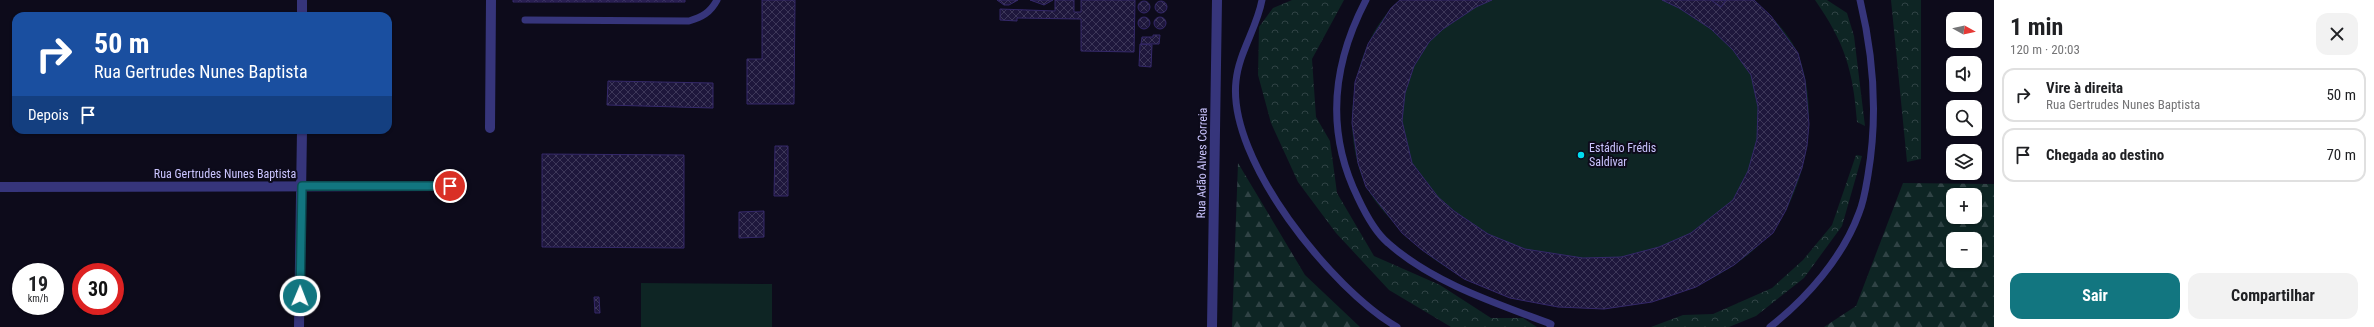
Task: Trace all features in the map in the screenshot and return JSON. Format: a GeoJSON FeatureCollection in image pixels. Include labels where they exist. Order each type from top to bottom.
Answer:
{"type":"FeatureCollection","features":[{"type":"Feature","properties":{"kind":"street"},"geometry":{"type":"LineString","coordinates":[[302,0],[302,12]]}},
{"type":"Feature","properties":{"kind":"street"},"geometry":{"type":"LineString","coordinates":[[490,128],[491,0]]}},
{"type":"Feature","properties":{"kind":"street","name":"Rua Adão Alves Correia"},"geometry":{"type":"LineString","coordinates":[[1212,327],[1217,0]]}},
{"type":"Feature","properties":{"kind":"street"},"geometry":{"type":"LineString","coordinates":[[299,327],[302,134]]}},
{"type":"Feature","properties":{"kind":"street","name":"Rua Gertrudes Nunes Baptista"},"geometry":{"type":"LineString","coordinates":[[0,187],[450,186]]}},
{"type":"Feature","properties":{"kind":"lane"},"geometry":{"type":"LineString","coordinates":[[525,20],[689,21],[702,18],[712,9],[716,0]]}},
{"type":"Feature","properties":{"kind":"lane"},"geometry":{"type":"LineString","coordinates":[[1262,0],[1236,81],[1241,130],[1267,184],[1299,234],[1322,261],[1354,293],[1397,327]]}},
{"type":"Feature","properties":{"kind":"lane"},"geometry":{"type":"LineString","coordinates":[[1366,0],[1343,54],[1336,94],[1336,127],[1343,158],[1352,187],[1365,213],[1387,243],[1420,266],[1455,286],[1550,324],[1550,327]]}},
{"type":"Feature","properties":{"kind":"lane"},"geometry":{"type":"LineString","coordinates":[[1770,327],[1790,311],[1821,277],[1860,213],[1870,158],[1874,103],[1870,51],[1860,0]]}},
{"type":"Feature","properties":{"kind":"green space"},"geometry":{"type":"Polygon","coordinates":[[[1292,0],[1344,0],[1312,59],[1316,117],[1330,141],[1337,193],[1374,256],[1440,285],[1491,318],[1523,318],[1537,327],[1451,327],[1389,290],[1336,233],[1298,182],[1271,123],[1258,75],[1259,27],[1273,8],[1292,0]]]}},
{"type":"Feature","properties":{"kind":"green space","name":"Estádio Frédis Saldivar"},"geometry":{"type":"Polygon","coordinates":[[[1400,0],[1754,0],[1773,18],[1790,39],[1798,54],[1806,82],[1809,112],[1808,141],[1796,189],[1788,207],[1767,237],[1740,261],[1705,282],[1666,296],[1624,304],[1582,306],[1540,302],[1499,292],[1460,275],[1425,252],[1382,210],[1366,186],[1355,153],[1352,118],[1354,95],[1359,69],[1368,43],[1375,31],[1390,9],[1400,0]]]}},
{"type":"Feature","properties":{"kind":"green space"},"geometry":{"type":"Polygon","coordinates":[[[1815,0],[1827,0],[1847,13],[1854,36],[1865,126],[1857,122],[1853,87],[1846,58],[1834,30],[1815,0]]]}},
{"type":"Feature","properties":{"kind":"green space"},"geometry":{"type":"Polygon","coordinates":[[[1891,0],[1921,0],[1921,159],[1907,162],[1891,0]]]}},
{"type":"Feature","properties":{"kind":"green space"},"geometry":{"type":"Polygon","coordinates":[[[1856,155],[1862,156],[1842,226],[1804,278],[1756,316],[1729,327],[1651,327],[1683,315],[1713,314],[1772,288],[1803,260],[1832,225],[1856,155]]]}},
{"type":"Feature","properties":{"kind":"green space"},"geometry":{"type":"Polygon","coordinates":[[[1238,163],[1305,275],[1360,327],[1232,327],[1238,163]]]}},
{"type":"Feature","properties":{"kind":"green space"},"geometry":{"type":"Polygon","coordinates":[[[1903,183],[1994,184],[1994,327],[1824,327],[1856,306],[1903,183]]]}},
{"type":"Feature","properties":{"kind":"green space"},"geometry":{"type":"Polygon","coordinates":[[[641,283],[772,284],[772,327],[641,327],[641,283]]]}},
{"type":"Feature","properties":{"kind":"building"},"geometry":{"type":"Polygon","coordinates":[[[513,0],[685,0],[685,2],[513,2],[513,0]]]}},
{"type":"Feature","properties":{"kind":"building"},"geometry":{"type":"Polygon","coordinates":[[[762,0],[795,0],[794,104],[747,104],[747,59],[762,59],[762,0]]]}},
{"type":"Feature","properties":{"kind":"building"},"geometry":{"type":"Polygon","coordinates":[[[997,0],[1018,0],[1009,5],[1004,5],[997,0]]]}},
{"type":"Feature","properties":{"kind":"building"},"geometry":{"type":"Polygon","coordinates":[[[1030,0],[1053,0],[1044,5],[1030,0]]]}},
{"type":"Feature","properties":{"kind":"building"},"geometry":{"type":"Polygon","coordinates":[[[1055,0],[1074,0],[1074,12],[1081,12],[1081,0],[1135,0],[1134,52],[1081,51],[1081,19],[1017,18],[1017,21],[1000,20],[1000,9],[1055,11],[1055,0]]]}},
{"type":"Feature","properties":{"kind":"building"},"geometry":{"type":"Polygon","coordinates":[[[1400,0],[1492,0],[1476,7],[1443,29],[1429,42],[1414,66],[1405,93],[1402,121],[1412,163],[1438,197],[1454,211],[1488,234],[1525,249],[1583,258],[1621,257],[1659,247],[1691,233],[1733,200],[1748,171],[1757,139],[1758,107],[1751,75],[1733,50],[1711,29],[1679,8],[1662,0],[1754,0],[1771,16],[1798,53],[1805,80],[1809,124],[1807,146],[1802,168],[1786,210],[1773,233],[1734,265],[1696,287],[1652,302],[1604,309],[1558,307],[1510,298],[1464,279],[1422,250],[1402,233],[1366,187],[1358,163],[1352,123],[1355,82],[1368,44],[1391,8],[1400,0]]]}},
{"type":"Feature","properties":{"kind":"building"},"geometry":{"type":"Polygon","coordinates":[[[1711,0],[1726,0],[1721,7],[1711,0]]]}},
{"type":"Feature","properties":{"kind":"building"},"geometry":{"type":"Polygon","coordinates":[[[1142,1],[1146,1],[1150,7],[1146,13],[1142,13],[1138,9],[1138,5],[1142,1]]]}},
{"type":"Feature","properties":{"kind":"building"},"geometry":{"type":"Polygon","coordinates":[[[1159,1],[1163,1],[1167,7],[1163,13],[1159,13],[1155,9],[1155,5],[1159,1]]]}},
{"type":"Feature","properties":{"kind":"building"},"geometry":{"type":"Polygon","coordinates":[[[1142,17],[1146,17],[1150,23],[1146,29],[1142,29],[1138,25],[1138,21],[1142,17]]]}},
{"type":"Feature","properties":{"kind":"building"},"geometry":{"type":"Polygon","coordinates":[[[1158,17],[1162,17],[1166,23],[1162,29],[1158,29],[1154,25],[1154,21],[1158,17]]]}},
{"type":"Feature","properties":{"kind":"building"},"geometry":{"type":"Polygon","coordinates":[[[1153,35],[1160,35],[1159,44],[1141,44],[1142,37],[1153,37],[1153,35]]]}},
{"type":"Feature","properties":{"kind":"building"},"geometry":{"type":"Polygon","coordinates":[[[1140,44],[1152,45],[1151,67],[1139,66],[1140,44]]]}},
{"type":"Feature","properties":{"kind":"building"},"geometry":{"type":"Polygon","coordinates":[[[608,81],[713,83],[713,108],[607,105],[608,81]]]}},
{"type":"Feature","properties":{"kind":"building"},"geometry":{"type":"Polygon","coordinates":[[[775,146],[788,146],[788,196],[774,196],[775,146]]]}},
{"type":"Feature","properties":{"kind":"building"},"geometry":{"type":"Polygon","coordinates":[[[542,154],[684,155],[684,248],[542,247],[542,154]]]}},
{"type":"Feature","properties":{"kind":"building"},"geometry":{"type":"Polygon","coordinates":[[[764,211],[764,237],[739,238],[739,212],[764,211]]]}},
{"type":"Feature","properties":{"kind":"building"},"geometry":{"type":"Polygon","coordinates":[[[594,297],[599,297],[600,313],[595,313],[594,297]]]}},
{"type":"Feature","properties":{"kind":"place","name":"Estádio Frédis Saldivar"},"geometry":{"type":"Point","coordinates":[1581,155]}},
{"type":"Feature","properties":{"kind":"route"},"geometry":{"type":"LineString","coordinates":[[300,296],[302,186],[450,186]]}}]}
